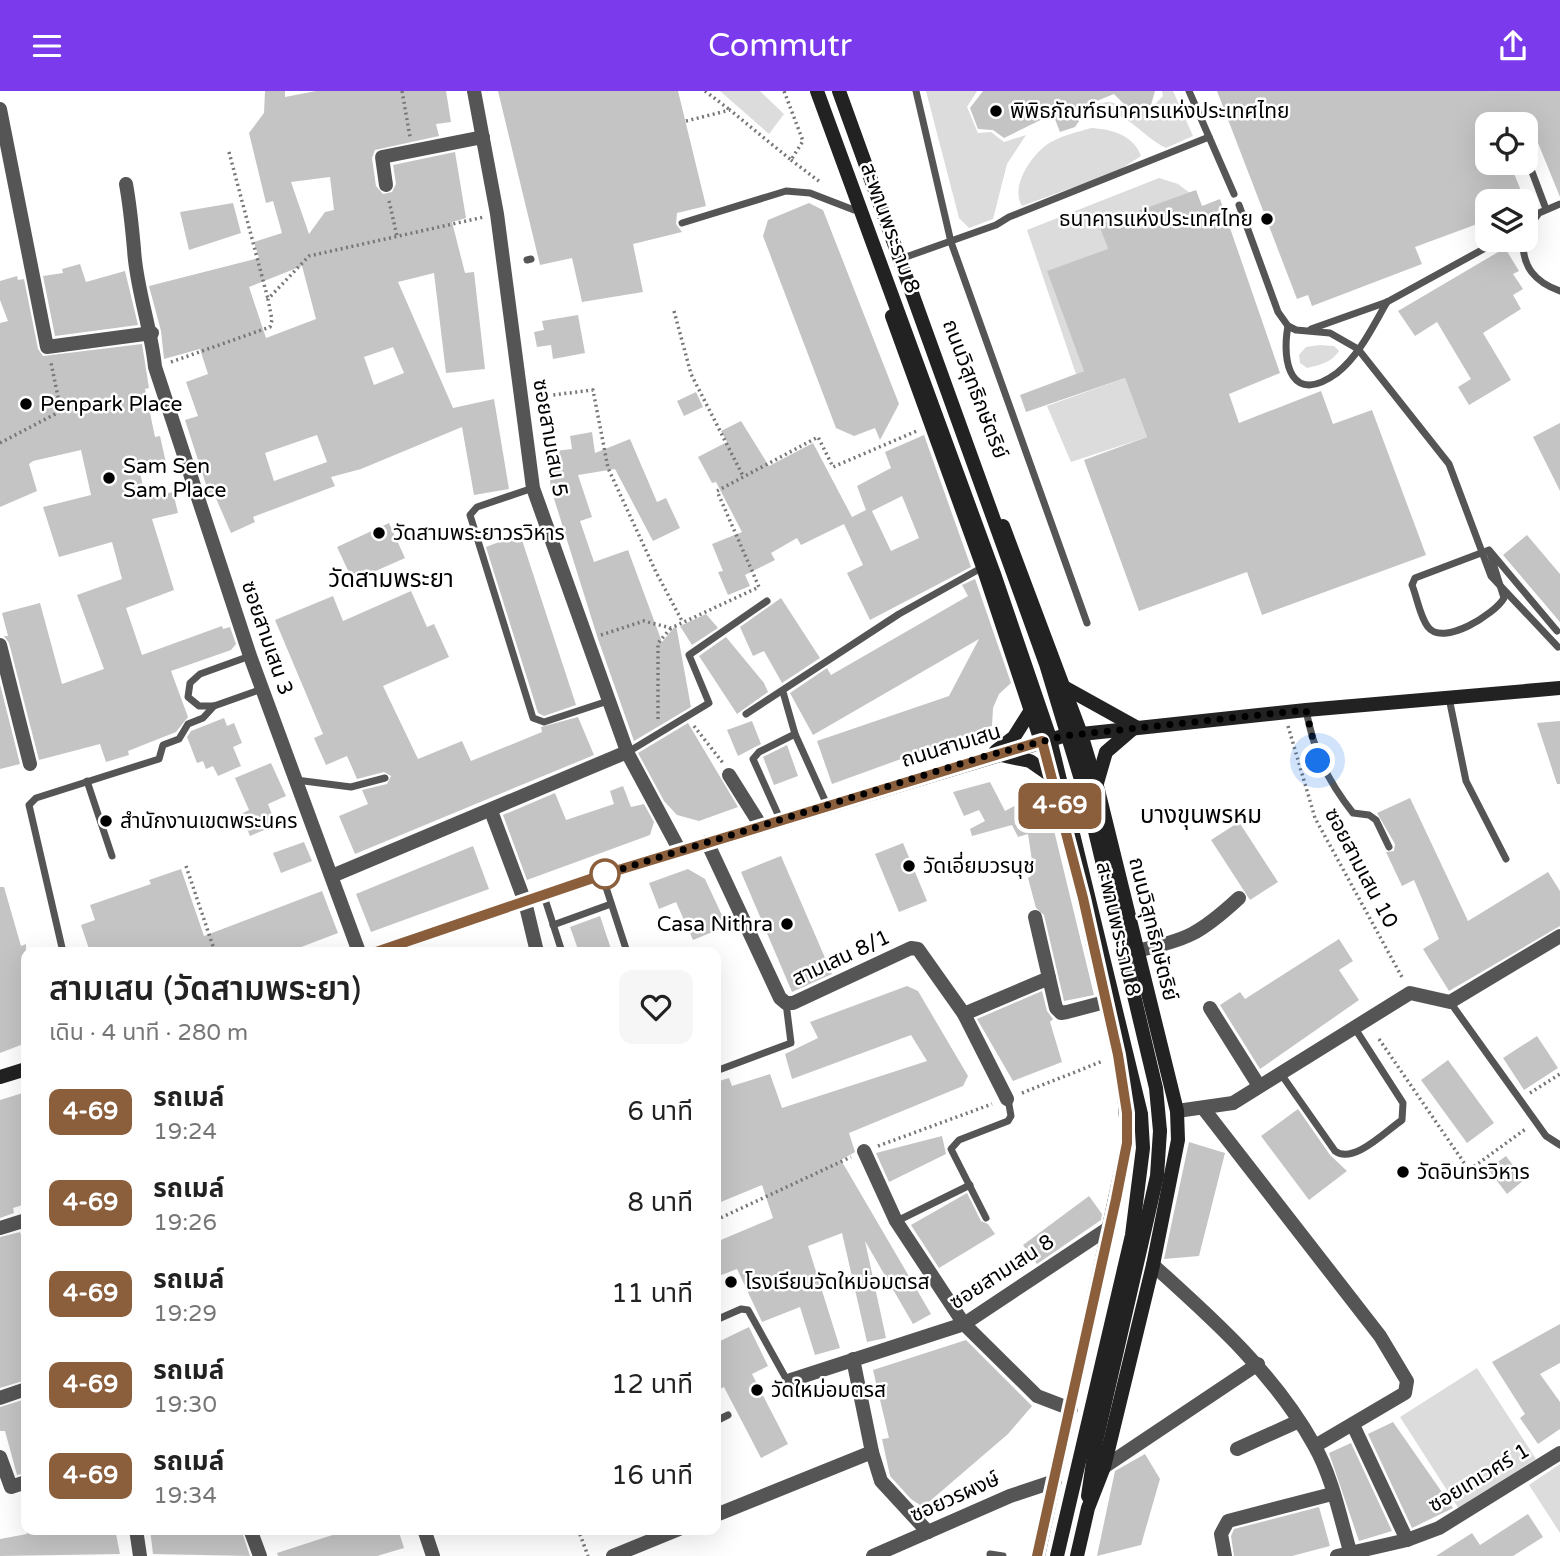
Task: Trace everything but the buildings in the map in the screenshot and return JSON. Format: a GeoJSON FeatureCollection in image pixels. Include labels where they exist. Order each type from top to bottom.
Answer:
{"type":"FeatureCollection","features":[{"type":"Feature","properties":{"kind":"main road"},"geometry":{"type":"LineString","coordinates":[[812,91],[983,567],[1042,741],[1057,792],[1118,1055],[1127,1113],[1127,1143],[1038,1556]]}},
{"type":"Feature","properties":{"kind":"main road","name":"สะพานพระราม 8"},"geometry":{"type":"LineString","coordinates":[[817,91],[995,574],[1049,735],[1141,1114],[1143,1148],[1132,1235],[1057,1556]]}},
{"type":"Feature","properties":{"kind":"main road","name":"สะพานพระราม 8"},"geometry":{"type":"LineString","coordinates":[[841,91],[1050,677],[1089,806],[1156,1088],[1160,1131],[1157,1176],[1096,1443],[1089,1480],[1088,1508]]}},
{"type":"Feature","properties":{"kind":"main road","name":"ถนนวิสุทธิกษัตริย์"},"geometry":{"type":"LineString","coordinates":[[841,91],[1081,733],[1098,787],[1177,1111],[1178,1140],[1153,1265],[1104,1467],[1088,1508],[1077,1556]]}},
{"type":"Feature","properties":{"kind":"main road"},"geometry":{"type":"LineString","coordinates":[[847,190],[859,177],[876,180]]}},
{"type":"Feature","properties":{"kind":"main road"},"geometry":{"type":"LineString","coordinates":[[1057,792],[1062,783],[1073,778],[1083,778],[1098,787],[1106,752],[1136,727],[1064,687]]}},
{"type":"Feature","properties":{"kind":"main road","name":"ถนนสามเสน"},"geometry":{"type":"LineString","coordinates":[[391,947],[706,842],[1042,741],[1081,733],[1136,727],[1560,688]]}},
{"type":"Feature","properties":{"kind":"main road"},"geometry":{"type":"LineString","coordinates":[[992,755],[1014,737],[1031,710]]}},
{"type":"Feature","properties":{"kind":"main road"},"geometry":{"type":"LineString","coordinates":[[992,755],[1021,757],[1053,777]]}},
{"type":"Feature","properties":{"kind":"main road"},"geometry":{"type":"LineString","coordinates":[[0,1077],[21,1071]]}},
{"type":"Feature","properties":{"kind":"street","name":"ซอยสามเสน 5"},"geometry":{"type":"LineString","coordinates":[[474,91],[497,214],[533,488],[627,753],[680,851]]}},
{"type":"Feature","properties":{"kind":"street"},"geometry":{"type":"LineString","coordinates":[[0,109],[47,347],[152,333]]}},
{"type":"Feature","properties":{"kind":"street"},"geometry":{"type":"LineString","coordinates":[[386,185],[382,157],[483,137]]}},
{"type":"Feature","properties":{"kind":"street","name":"ซอยสามเสน 3"},"geometry":{"type":"LineString","coordinates":[[127,184],[135,233],[135,255],[152,333],[155,367],[250,656],[357,947]]}},
{"type":"Feature","properties":{"kind":"street"},"geometry":{"type":"LineString","coordinates":[[0,645],[30,764]]}},
{"type":"Feature","properties":{"kind":"street"},"geometry":{"type":"LineString","coordinates":[[332,876],[627,753]]}},
{"type":"Feature","properties":{"kind":"street"},"geometry":{"type":"LineString","coordinates":[[728,772],[761,827]]}},
{"type":"Feature","properties":{"kind":"street"},"geometry":{"type":"LineString","coordinates":[[491,811],[525,902],[536,947]]}},
{"type":"Feature","properties":{"kind":"street","name":"สามเสน 8/1"},"geometry":{"type":"LineString","coordinates":[[706,842],[780,997],[786,1003],[793,1003],[911,948],[924,956],[964,1014],[1007,1099]]}},
{"type":"Feature","properties":{"kind":"street"},"geometry":{"type":"LineString","coordinates":[[1136,951],[1198,934],[1239,898]]}},
{"type":"Feature","properties":{"kind":"street"},"geometry":{"type":"LineString","coordinates":[[1035,917],[1056,1008],[1061,1013],[1105,1002]]}},
{"type":"Feature","properties":{"kind":"street"},"geometry":{"type":"LineString","coordinates":[[1177,1111],[1233,1103],[1410,993],[1450,1002],[1560,936]]}},
{"type":"Feature","properties":{"kind":"street"},"geometry":{"type":"LineString","coordinates":[[964,1014],[1049,978]]}},
{"type":"Feature","properties":{"kind":"street"},"geometry":{"type":"LineString","coordinates":[[1210,1008],[1259,1086]]}},
{"type":"Feature","properties":{"kind":"street"},"geometry":{"type":"LineString","coordinates":[[1203,1108],[1380,1336],[1407,1381],[1405,1393],[1315,1446]]}},
{"type":"Feature","properties":{"kind":"street"},"geometry":{"type":"LineString","coordinates":[[864,1151],[896,1221],[964,1324],[1037,1395],[1071,1409]]}},
{"type":"Feature","properties":{"kind":"street"},"geometry":{"type":"LineString","coordinates":[[0,1228],[21,1222]]}},
{"type":"Feature","properties":{"kind":"street","name":"ซอยสามเสน 8"},"geometry":{"type":"LineString","coordinates":[[791,1380],[964,1324],[1110,1227]]}},
{"type":"Feature","properties":{"kind":"street"},"geometry":{"type":"LineString","coordinates":[[1153,1265],[1258,1364],[1299,1421],[1315,1446],[1332,1494],[1344,1554]]}},
{"type":"Feature","properties":{"kind":"street"},"geometry":{"type":"LineString","coordinates":[[853,1359],[872,1452],[888,1493],[928,1532]]}},
{"type":"Feature","properties":{"kind":"street"},"geometry":{"type":"LineString","coordinates":[[1104,1467],[1258,1364]]}},
{"type":"Feature","properties":{"kind":"street"},"geometry":{"type":"LineString","coordinates":[[0,1398],[21,1391]]}},
{"type":"Feature","properties":{"kind":"street"},"geometry":{"type":"LineString","coordinates":[[1237,1449],[1299,1421]]}},
{"type":"Feature","properties":{"kind":"street"},"geometry":{"type":"LineString","coordinates":[[1353,1425],[1407,1540]]}},
{"type":"Feature","properties":{"kind":"street"},"geometry":{"type":"LineString","coordinates":[[721,1513],[872,1452]]}},
{"type":"Feature","properties":{"kind":"street","name":"ซอยเทเวศร์ 1"},"geometry":{"type":"LineString","coordinates":[[1344,1554],[1407,1540],[1439,1528],[1560,1453]]}},
{"type":"Feature","properties":{"kind":"street"},"geometry":{"type":"LineString","coordinates":[[0,1457],[11,1487],[21,1484]]}},
{"type":"Feature","properties":{"kind":"street","name":"ซอยวรผงษ์"},"geometry":{"type":"LineString","coordinates":[[873,1556],[1035,1486],[1055,1481]]}},
{"type":"Feature","properties":{"kind":"street"},"geometry":{"type":"LineString","coordinates":[[1225,1556],[1221,1534],[1228,1521],[1332,1494]]}},
{"type":"Feature","properties":{"kind":"street"},"geometry":{"type":"LineString","coordinates":[[137,1535],[140,1556]]}},
{"type":"Feature","properties":{"kind":"street"},"geometry":{"type":"LineString","coordinates":[[252,1535],[260,1556]]}},
{"type":"Feature","properties":{"kind":"street"},"geometry":{"type":"LineString","coordinates":[[426,1535],[433,1556]]}},
{"type":"Feature","properties":{"kind":"street"},"geometry":{"type":"LineString","coordinates":[[613,1556],[664,1535]]}},
{"type":"Feature","properties":{"kind":"lane"},"geometry":{"type":"LineString","coordinates":[[916,91],[951,242],[1087,623]]}},
{"type":"Feature","properties":{"kind":"lane"},"geometry":{"type":"LineString","coordinates":[[1189,91],[1234,194]]}},
{"type":"Feature","properties":{"kind":"lane"},"geometry":{"type":"LineString","coordinates":[[903,258],[951,242],[1209,137]]}},
{"type":"Feature","properties":{"kind":"lane"},"geometry":{"type":"LineString","coordinates":[[1533,175],[1546,209]]}},
{"type":"Feature","properties":{"kind":"lane"},"geometry":{"type":"LineString","coordinates":[[682,223],[786,191],[822,198],[854,210]]}},
{"type":"Feature","properties":{"kind":"lane"},"geometry":{"type":"LineString","coordinates":[[1538,217],[1546,209],[1560,204]]}},
{"type":"Feature","properties":{"kind":"lane"},"geometry":{"type":"LineString","coordinates":[[1239,205],[1279,312],[1288,326],[1330,333],[1357,349],[1449,464],[1486,551],[1504,598],[1489,616],[1449,633],[1438,633],[1428,628],[1412,585],[1415,578],[1486,551]]}},
{"type":"Feature","properties":{"kind":"lane"},"geometry":{"type":"LineString","coordinates":[[1306,331],[1387,302],[1478,252]]}},
{"type":"Feature","properties":{"kind":"lane"},"geometry":{"type":"LineString","coordinates":[[1525,252],[1527,266],[1535,278],[1560,291]]}},
{"type":"Feature","properties":{"kind":"lane"},"geometry":{"type":"LineString","coordinates":[[1288,326],[1284,349],[1292,377],[1300,385],[1312,385],[1337,373],[1357,349],[1387,302]]}},
{"type":"Feature","properties":{"kind":"lane"},"geometry":{"type":"LineString","coordinates":[[533,488],[477,507],[470,515],[533,718],[544,722],[608,701]]}},
{"type":"Feature","properties":{"kind":"lane"},"geometry":{"type":"LineString","coordinates":[[1486,551],[1557,631]]}},
{"type":"Feature","properties":{"kind":"lane"},"geometry":{"type":"LineString","coordinates":[[746,715],[909,608],[983,567]]}},
{"type":"Feature","properties":{"kind":"lane"},"geometry":{"type":"LineString","coordinates":[[1499,585],[1558,647]]}},
{"type":"Feature","properties":{"kind":"lane"},"geometry":{"type":"LineString","coordinates":[[627,753],[709,703],[689,655],[767,601]]}},
{"type":"Feature","properties":{"kind":"lane"},"geometry":{"type":"LineString","coordinates":[[250,656],[200,674],[190,683],[188,697],[198,706],[214,706],[262,689]]}},
{"type":"Feature","properties":{"kind":"lane"},"geometry":{"type":"LineString","coordinates":[[783,692],[795,734],[828,807]]}},
{"type":"Feature","properties":{"kind":"lane"},"geometry":{"type":"LineString","coordinates":[[1450,698],[1466,781],[1506,859]]}},
{"type":"Feature","properties":{"kind":"lane"},"geometry":{"type":"LineString","coordinates":[[62,947],[29,805],[36,798],[159,759],[163,745],[179,739],[188,724],[203,718],[214,706]]}},
{"type":"Feature","properties":{"kind":"lane"},"geometry":{"type":"LineString","coordinates":[[1306,710],[1312,743],[1323,771],[1353,813],[1369,815],[1376,820],[1389,847]]}},
{"type":"Feature","properties":{"kind":"lane"},"geometry":{"type":"LineString","coordinates":[[781,821],[753,759],[759,752],[795,734]]}},
{"type":"Feature","properties":{"kind":"lane"},"geometry":{"type":"LineString","coordinates":[[295,780],[351,787],[385,778]]}},
{"type":"Feature","properties":{"kind":"lane"},"geometry":{"type":"LineString","coordinates":[[88,781],[112,856]]}},
{"type":"Feature","properties":{"kind":"lane"},"geometry":{"type":"LineString","coordinates":[[602,875],[625,947]]}},
{"type":"Feature","properties":{"kind":"lane"},"geometry":{"type":"LineString","coordinates":[[544,896],[561,947]]}},
{"type":"Feature","properties":{"kind":"lane"},"geometry":{"type":"LineString","coordinates":[[554,925],[611,904]]}},
{"type":"Feature","properties":{"kind":"lane"},"geometry":{"type":"LineString","coordinates":[[1450,1002],[1546,1136],[1560,1145]]}},
{"type":"Feature","properties":{"kind":"lane"},"geometry":{"type":"LineString","coordinates":[[721,1069],[791,1043],[786,1003]]}},
{"type":"Feature","properties":{"kind":"lane"},"geometry":{"type":"LineString","coordinates":[[1280,1073],[1335,1151],[1340,1155],[1352,1155],[1402,1120],[1405,1113],[1360,1023]]}},
{"type":"Feature","properties":{"kind":"lane"},"geometry":{"type":"LineString","coordinates":[[986,1218],[951,1149],[953,1144],[1008,1121],[1011,1117],[1007,1099]]}},
{"type":"Feature","properties":{"kind":"lane"},"geometry":{"type":"LineString","coordinates":[[896,1221],[970,1185]]}},
{"type":"Feature","properties":{"kind":"lane"},"geometry":{"type":"LineString","coordinates":[[721,1318],[741,1309],[748,1310],[787,1382],[791,1380]]}},
{"type":"Feature","properties":{"kind":"lane"},"geometry":{"type":"LineString","coordinates":[[721,1418],[728,1415]]}},
{"type":"Feature","properties":{"kind":"lane"},"geometry":{"type":"LineString","coordinates":[[990,1554],[1003,1556]]}},
{"type":"Feature","properties":{"kind":"path"},"geometry":{"type":"LineString","coordinates":[[402,91],[412,152]]}},
{"type":"Feature","properties":{"kind":"path"},"geometry":{"type":"LineString","coordinates":[[705,91],[826,187],[822,198]]}},
{"type":"Feature","properties":{"kind":"path"},"geometry":{"type":"LineString","coordinates":[[784,91],[803,141],[791,160]]}},
{"type":"Feature","properties":{"kind":"path"},"geometry":{"type":"LineString","coordinates":[[686,121],[730,110]]}},
{"type":"Feature","properties":{"kind":"path"},"geometry":{"type":"LineString","coordinates":[[155,367],[265,330],[272,320],[229,152]]}},
{"type":"Feature","properties":{"kind":"path"},"geometry":{"type":"LineString","coordinates":[[386,185],[397,236]]}},
{"type":"Feature","properties":{"kind":"path"},"geometry":{"type":"LineString","coordinates":[[268,299],[309,256],[497,214]]}},
{"type":"Feature","properties":{"kind":"path"},"geometry":{"type":"LineString","coordinates":[[674,311],[691,374],[743,476]]}},
{"type":"Feature","properties":{"kind":"path"},"geometry":{"type":"LineString","coordinates":[[0,443],[61,411],[47,347]]}},
{"type":"Feature","properties":{"kind":"path"},"geometry":{"type":"LineString","coordinates":[[521,398],[593,390],[608,468],[682,621]]}},
{"type":"Feature","properties":{"kind":"path"},"geometry":{"type":"LineString","coordinates":[[659,735],[658,643],[671,628],[682,621],[759,587],[717,491],[818,437],[833,467],[931,425]]}},
{"type":"Feature","properties":{"kind":"path"},"geometry":{"type":"LineString","coordinates":[[585,640],[644,621],[671,628]]}},
{"type":"Feature","properties":{"kind":"path","name":"ซอยสามเสน 10"},"geometry":{"type":"LineString","coordinates":[[1283,712],[1315,818],[1410,993]]}},
{"type":"Feature","properties":{"kind":"path"},"geometry":{"type":"LineString","coordinates":[[684,730],[696,726],[728,772]]}},
{"type":"Feature","properties":{"kind":"path"},"geometry":{"type":"LineString","coordinates":[[186,866],[213,947]]}},
{"type":"Feature","properties":{"kind":"path"},"geometry":{"type":"LineString","coordinates":[[1360,1023],[1469,1170],[1536,1122]]}},
{"type":"Feature","properties":{"kind":"path"},"geometry":{"type":"LineString","coordinates":[[721,1218],[864,1151],[1118,1055]]}},
{"type":"Feature","properties":{"kind":"path"},"geometry":{"type":"LineString","coordinates":[[1519,1100],[1560,1074]]}},
{"type":"Feature","properties":{"kind":"path"},"geometry":{"type":"LineString","coordinates":[[580,1535],[588,1556]]}},
{"type":"Feature","properties":{"kind":"shaded area"},"geometry":{"type":"Polygon","coordinates":[[[720,91],[760,91],[784,114],[769,134],[720,91]]]}},
{"type":"Feature","properties":{"kind":"shaded area"},"geometry":{"type":"Polygon","coordinates":[[[926,91],[977,91],[967,107],[978,133],[991,132],[1004,142],[1026,135],[1007,164],[993,219],[969,228],[959,218],[926,91]]]}},
{"type":"Feature","properties":{"kind":"shaded area"},"geometry":{"type":"Polygon","coordinates":[[[1162,91],[1173,91],[1193,136],[1166,148],[1125,119],[1106,112],[1092,111],[1093,105],[1109,102],[1129,110],[1151,108],[1163,96],[1162,91]]]}},
{"type":"Feature","properties":{"kind":"shaded area"},"geometry":{"type":"Polygon","coordinates":[[[1091,128],[1127,138],[1141,156],[1118,171],[1022,206],[1019,198],[1021,179],[1038,152],[1057,139],[1091,128]]]}},
{"type":"Feature","properties":{"kind":"shaded area"},"geometry":{"type":"Polygon","coordinates":[[[1159,178],[1178,184],[1190,193],[1100,226],[1108,249],[1084,371],[1076,374],[1027,230],[1159,178]]]}},
{"type":"Feature","properties":{"kind":"shaded area"},"geometry":{"type":"Polygon","coordinates":[[[1334,346],[1339,351],[1316,366],[1307,368],[1300,363],[1299,355],[1306,347],[1334,346]]]}},
{"type":"Feature","properties":{"kind":"shaded area"},"geometry":{"type":"Polygon","coordinates":[[[1125,378],[1147,437],[1071,462],[1047,406],[1125,378]]]}},
{"type":"Feature","properties":{"kind":"shaded area"},"geometry":{"type":"Polygon","coordinates":[[[1477,1368],[1536,1459],[1459,1509],[1400,1417],[1477,1368]]]}},
{"type":"Feature","properties":{"kind":"shaded area"},"geometry":{"type":"Polygon","coordinates":[[[1560,1464],[1560,1533],[1529,1485],[1560,1464]]]}},
{"type":"Feature","properties":{"kind":"bus line","name":"4-69"},"geometry":{"type":"LineString","coordinates":[[391,947],[706,842],[1042,741],[1083,898],[1118,1055],[1127,1113],[1127,1143],[1037,1556]]}},
{"type":"Feature","properties":{"kind":"place","name":"พิพิธภัณฑ์ธนาคารแห่งประเทศไทย"},"geometry":{"type":"Point","coordinates":[996,111]}},
{"type":"Feature","properties":{"kind":"place","name":"ธนาคารแห่งประเทศไทย"},"geometry":{"type":"Point","coordinates":[1267,219]}},
{"type":"Feature","properties":{"kind":"place","name":"Penpark Place"},"geometry":{"type":"Point","coordinates":[26,404]}},
{"type":"Feature","properties":{"kind":"place","name":"Sam Sen Sam Place"},"geometry":{"type":"Point","coordinates":[109,478]}},
{"type":"Feature","properties":{"kind":"place","name":"วัดสามพระยาวรวิหาร"},"geometry":{"type":"Point","coordinates":[379,533]}},
{"type":"Feature","properties":{"kind":"place","name":"สำนักงานเขตพระนคร"},"geometry":{"type":"Point","coordinates":[106,821]}},
{"type":"Feature","properties":{"kind":"place","name":"วัดเอี่ยมวรนุช"},"geometry":{"type":"Point","coordinates":[909,866]}},
{"type":"Feature","properties":{"kind":"place","name":"Casa Nithra"},"geometry":{"type":"Point","coordinates":[787,924]}},
{"type":"Feature","properties":{"kind":"place","name":"วัดอินทรวิหาร"},"geometry":{"type":"Point","coordinates":[1403,1172]}},
{"type":"Feature","properties":{"kind":"place","name":"โรงเรียนวัดใหม่อมตรส"},"geometry":{"type":"Point","coordinates":[731,1282]}},
{"type":"Feature","properties":{"kind":"place","name":"วัดใหม่อมตรส"},"geometry":{"type":"Point","coordinates":[757,1390]}},
{"type":"Feature","properties":{"kind":"district","name":"วัดสามพระยา"},"geometry":{"type":"Point","coordinates":[391,579]}},
{"type":"Feature","properties":{"kind":"district","name":"บางขุนพรหม"},"geometry":{"type":"Point","coordinates":[1201,815]}},
{"type":"Feature","properties":{"kind":"route"},"geometry":{"type":"LineString","coordinates":[[605,874],[602,875],[986,756],[1063,736],[1306,710],[1318,761]]}}]}
